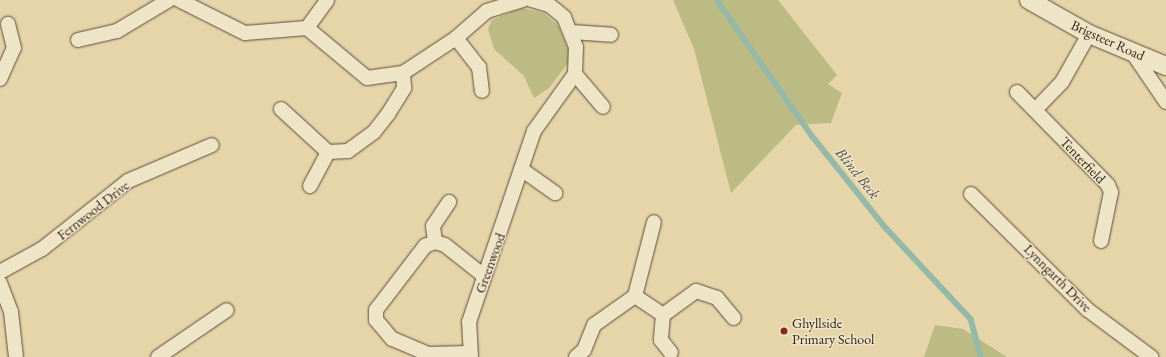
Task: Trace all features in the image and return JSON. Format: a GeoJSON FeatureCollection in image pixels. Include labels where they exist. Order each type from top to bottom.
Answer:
{"type":"FeatureCollection","features":[{"type":"Feature","properties":{"kind":"street"},"geometry":{"type":"LineString","coordinates":[[78,40],[117,31],[169,0]]}},
{"type":"Feature","properties":{"kind":"street"},"geometry":{"type":"LineString","coordinates":[[179,0],[245,33],[307,28],[367,78],[403,73],[456,38],[487,11],[523,0]]}},
{"type":"Feature","properties":{"kind":"street"},"geometry":{"type":"LineString","coordinates":[[307,28],[327,0]]}},
{"type":"Feature","properties":{"kind":"street"},"geometry":{"type":"LineString","coordinates":[[532,0],[549,5],[564,17],[572,32],[576,47],[575,74],[603,108]]}},
{"type":"Feature","properties":{"kind":"street","name":"Brigsteer Road"},"geometry":{"type":"LineString","coordinates":[[1029,0],[1089,34],[1129,48],[1166,66]]}},
{"type":"Feature","properties":{"kind":"street"},"geometry":{"type":"LineString","coordinates":[[0,79],[14,48],[8,24]]}},
{"type":"Feature","properties":{"kind":"street"},"geometry":{"type":"LineString","coordinates":[[572,32],[610,36]]}},
{"type":"Feature","properties":{"kind":"street"},"geometry":{"type":"LineString","coordinates":[[1035,110],[1062,82],[1089,34]]}},
{"type":"Feature","properties":{"kind":"street"},"geometry":{"type":"LineString","coordinates":[[456,38],[478,68],[482,91]]}},
{"type":"Feature","properties":{"kind":"street"},"geometry":{"type":"LineString","coordinates":[[1129,48],[1166,102]]}},
{"type":"Feature","properties":{"kind":"street"},"geometry":{"type":"LineString","coordinates":[[281,109],[328,152],[348,151],[374,132],[404,88],[403,73]]}},
{"type":"Feature","properties":{"kind":"street","name":"Greenwood"},"geometry":{"type":"LineString","coordinates":[[470,355],[467,332],[484,276],[534,132],[575,74]]}},
{"type":"Feature","properties":{"kind":"street","name":"Tenterfield"},"geometry":{"type":"LineString","coordinates":[[1017,92],[1108,184],[1111,192],[1101,241]]}},
{"type":"Feature","properties":{"kind":"street","name":"Fernwood Drive"},"geometry":{"type":"LineString","coordinates":[[0,272],[42,249],[128,181],[212,145]]}},
{"type":"Feature","properties":{"kind":"street"},"geometry":{"type":"LineString","coordinates":[[310,186],[328,152]]}},
{"type":"Feature","properties":{"kind":"street"},"geometry":{"type":"LineString","coordinates":[[521,169],[555,193]]}},
{"type":"Feature","properties":{"kind":"street","name":"Lynngarth Drive"},"geometry":{"type":"LineString","coordinates":[[971,194],[1088,310],[1151,357]]}},
{"type":"Feature","properties":{"kind":"street"},"geometry":{"type":"LineString","coordinates":[[435,242],[433,226],[450,202]]}},
{"type":"Feature","properties":{"kind":"street"},"geometry":{"type":"LineString","coordinates":[[576,357],[584,350],[594,325],[635,296],[654,222]]}},
{"type":"Feature","properties":{"kind":"street"},"geometry":{"type":"LineString","coordinates":[[470,355],[427,355],[392,339],[376,320],[376,310],[425,246],[435,242],[445,244],[484,276]]}},
{"type":"Feature","properties":{"kind":"street"},"geometry":{"type":"LineString","coordinates":[[0,283],[11,312],[16,357]]}},
{"type":"Feature","properties":{"kind":"street"},"geometry":{"type":"LineString","coordinates":[[671,353],[661,340],[663,315],[696,291],[717,298],[734,318]]}},
{"type":"Feature","properties":{"kind":"street"},"geometry":{"type":"LineString","coordinates":[[635,296],[663,315]]}},
{"type":"Feature","properties":{"kind":"street"},"geometry":{"type":"LineString","coordinates":[[158,357],[227,310]]}},
{"type":"Feature","properties":{"kind":"shaded area"},"geometry":{"type":"Polygon","coordinates":[[[673,0],[778,0],[837,75],[828,84],[842,93],[831,123],[796,125],[731,193],[694,49],[673,0]]]}},
{"type":"Feature","properties":{"kind":"shaded area"},"geometry":{"type":"Polygon","coordinates":[[[522,8],[544,13],[558,25],[568,49],[568,63],[549,88],[534,98],[524,76],[494,49],[488,29],[492,20],[522,8]]]}},
{"type":"Feature","properties":{"kind":"shaded area"},"geometry":{"type":"Polygon","coordinates":[[[935,325],[963,329],[1007,357],[924,357],[935,325]]]}},
{"type":"Feature","properties":{"kind":"waterway","name":"Blind Beck"},"geometry":{"type":"LineString","coordinates":[[717,0],[813,137],[886,228],[971,319],[981,357]]}},
{"type":"Feature","properties":{"kind":"place","name":"Ghyllside Primary School"},"geometry":{"type":"Point","coordinates":[784,331]}}]}
